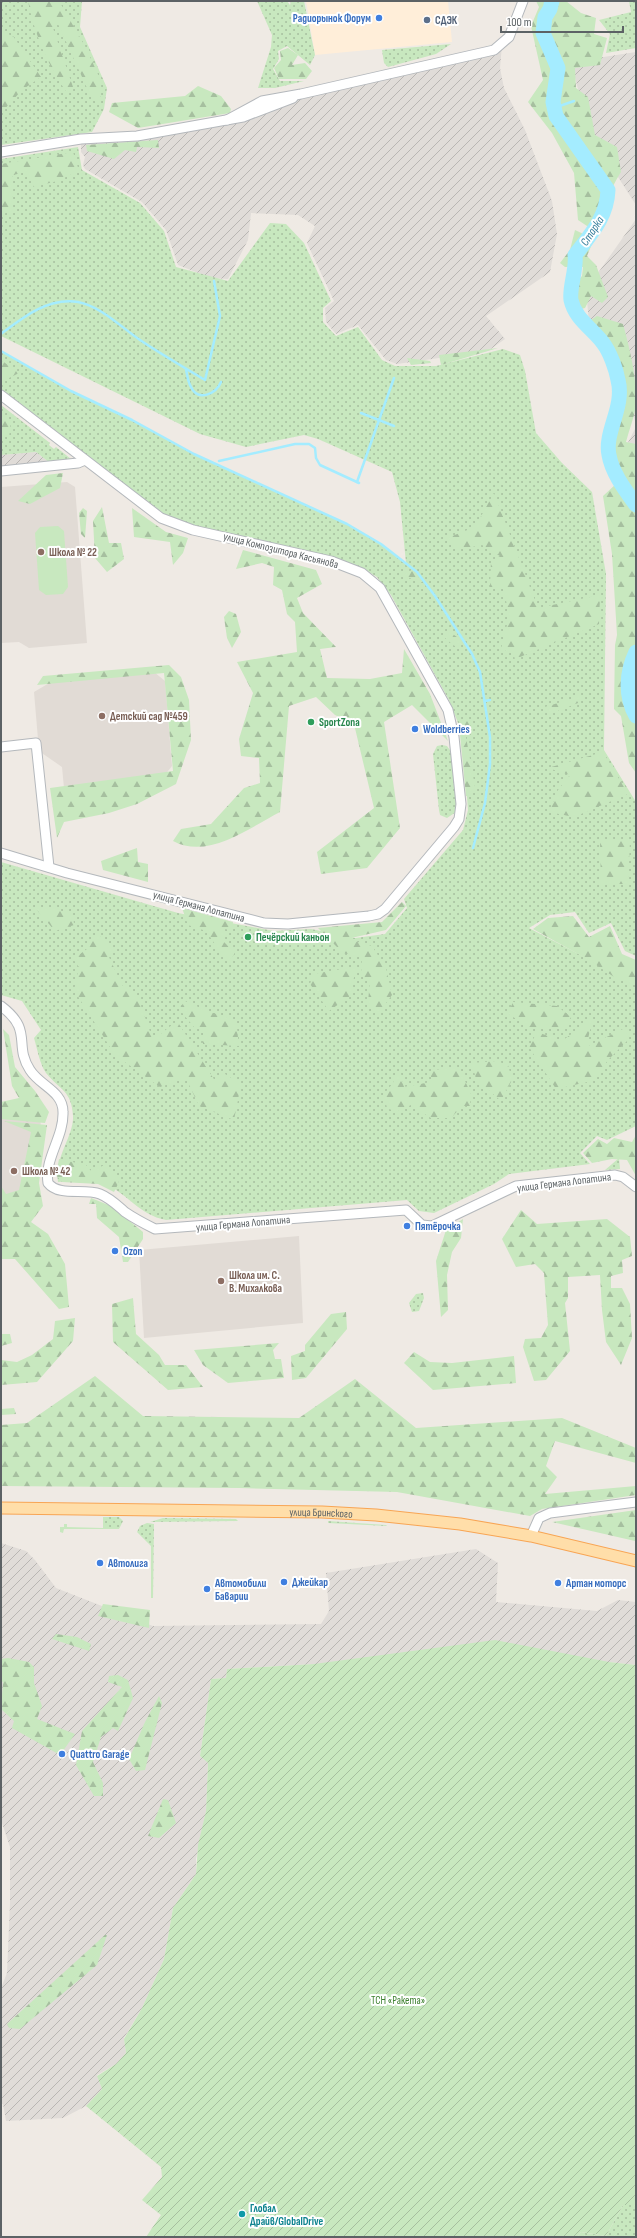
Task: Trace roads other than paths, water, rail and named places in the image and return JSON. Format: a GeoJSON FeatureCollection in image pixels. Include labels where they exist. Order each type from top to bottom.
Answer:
{"type":"FeatureCollection","features":[{"type":"Feature","properties":{"kind":"main road","name":"улица Бринского"},"geometry":{"type":"LineString","coordinates":[[1,1508],[353,1513],[460,1524],[531,1536],[636,1561]]}},
{"type":"Feature","properties":{"kind":"street"},"geometry":{"type":"LineString","coordinates":[[1,152],[81,139],[137,136],[227,120],[262,101],[301,94],[494,50],[509,37],[523,1]]}},
{"type":"Feature","properties":{"kind":"street","name":"улица Композитора Касьянова"},"geometry":{"type":"LineString","coordinates":[[1,395],[149,510],[177,525],[331,560],[362,573],[380,588],[448,710],[454,737],[461,812]]}},
{"type":"Feature","properties":{"kind":"street"},"geometry":{"type":"LineString","coordinates":[[1,471],[78,463],[85,460]]}},
{"type":"Feature","properties":{"kind":"street"},"geometry":{"type":"LineString","coordinates":[[1,747],[36,743],[49,867]]}},
{"type":"Feature","properties":{"kind":"street","name":"улица Германа Лопатина"},"geometry":{"type":"LineString","coordinates":[[1,853],[264,923],[288,924],[378,914],[385,909],[454,827],[461,812]]}},
{"type":"Feature","properties":{"kind":"street","name":"улица Германа Лопатина"},"geometry":{"type":"LineString","coordinates":[[1,1006],[17,1020],[20,1027],[24,1057],[31,1072],[53,1090],[63,1105],[62,1122],[48,1168],[48,1184],[57,1191],[84,1191],[100,1194],[113,1201],[140,1222],[155,1229],[406,1210],[422,1225],[432,1226],[516,1186],[615,1175],[623,1177],[636,1187]]}},
{"type":"Feature","properties":{"kind":"street"},"geometry":{"type":"LineString","coordinates":[[531,1536],[539,1518],[550,1513],[636,1502]]}},
{"type":"Feature","properties":{"kind":"waterway","name":"Старка"},"geometry":{"type":"LineString","coordinates":[[552,1],[550,9],[545,17],[543,33],[558,68],[553,102],[556,116],[608,190],[605,209],[597,225],[575,255],[571,300],[576,313],[606,347],[614,366],[617,376],[619,400],[609,437],[609,455],[616,475],[636,505]]}},
{"type":"Feature","properties":{"kind":"waterway"},"geometry":{"type":"LineString","coordinates":[[554,108],[574,101]]}},
{"type":"Feature","properties":{"kind":"waterway"},"geometry":{"type":"LineString","coordinates":[[1,334],[36,310],[56,303],[67,301],[78,302],[86,304],[102,312],[140,340],[205,380],[220,316],[214,281]]}},
{"type":"Feature","properties":{"kind":"waterway"},"geometry":{"type":"LineString","coordinates":[[1,351],[71,391],[132,420],[194,454],[347,524],[381,544],[417,572],[435,596],[472,654],[480,672],[490,737],[490,764],[485,803],[473,848]]}},
{"type":"Feature","properties":{"kind":"waterway"},"geometry":{"type":"LineString","coordinates":[[186,369],[190,385],[194,392],[198,394],[207,395],[211,393],[219,386],[221,382]]}},
{"type":"Feature","properties":{"kind":"waterway"},"geometry":{"type":"LineString","coordinates":[[357,482],[394,378]]}},
{"type":"Feature","properties":{"kind":"waterway"},"geometry":{"type":"LineString","coordinates":[[361,413],[394,426]]}},
{"type":"Feature","properties":{"kind":"waterway"},"geometry":{"type":"LineString","coordinates":[[219,461],[295,444],[309,444],[315,448],[316,458],[320,465],[359,483]]}},
{"type":"Feature","properties":{"kind":"waterway","name":"Старка"},"geometry":{"type":"LineString","coordinates":[[636,652],[630,668],[628,684],[630,701],[636,716]]}},
{"type":"Feature","properties":{"kind":"waterway"},"geometry":{"type":"LineString","coordinates":[[485,701],[490,700]]}},
{"type":"Feature","properties":{"kind":"place","name":"Радиорынок Форум"},"geometry":{"type":"Point","coordinates":[379,18]}},
{"type":"Feature","properties":{"kind":"place","name":"СДЭК"},"geometry":{"type":"Point","coordinates":[427,20]}},
{"type":"Feature","properties":{"kind":"place","name":"Школа № 22"},"geometry":{"type":"Point","coordinates":[41,552]}},
{"type":"Feature","properties":{"kind":"place","name":"Детский сад №459"},"geometry":{"type":"Point","coordinates":[102,716]}},
{"type":"Feature","properties":{"kind":"place","name":"SportZona"},"geometry":{"type":"Point","coordinates":[311,722]}},
{"type":"Feature","properties":{"kind":"place","name":"Woldberries"},"geometry":{"type":"Point","coordinates":[415,729]}},
{"type":"Feature","properties":{"kind":"place","name":"Печёрский каньон"},"geometry":{"type":"Point","coordinates":[248,937]}},
{"type":"Feature","properties":{"kind":"place","name":"Школа № 42"},"geometry":{"type":"Point","coordinates":[14,1171]}},
{"type":"Feature","properties":{"kind":"place","name":"Пятёрочка"},"geometry":{"type":"Point","coordinates":[407,1226]}},
{"type":"Feature","properties":{"kind":"place","name":"Ozon"},"geometry":{"type":"Point","coordinates":[115,1251]}},
{"type":"Feature","properties":{"kind":"place","name":"Школа им. С. В. Михалкова"},"geometry":{"type":"Point","coordinates":[221,1281]}},
{"type":"Feature","properties":{"kind":"place","name":"Автолига"},"geometry":{"type":"Point","coordinates":[100,1563]}},
{"type":"Feature","properties":{"kind":"place","name":"Джейкар"},"geometry":{"type":"Point","coordinates":[284,1582]}},
{"type":"Feature","properties":{"kind":"place","name":"Артан моторс"},"geometry":{"type":"Point","coordinates":[558,1583]}},
{"type":"Feature","properties":{"kind":"place","name":"Автомобили Баварии"},"geometry":{"type":"Point","coordinates":[207,1589]}},
{"type":"Feature","properties":{"kind":"place","name":"Quattro Garage"},"geometry":{"type":"Point","coordinates":[62,1754]}},
{"type":"Feature","properties":{"kind":"place","name":"Глобал Драйв/GlobalDrive"},"geometry":{"type":"Point","coordinates":[242,2214]}},
{"type":"Feature","properties":{"kind":"park label","name":"ТСН «Ракета»"},"geometry":{"type":"Point","coordinates":[398,2000]}}]}
